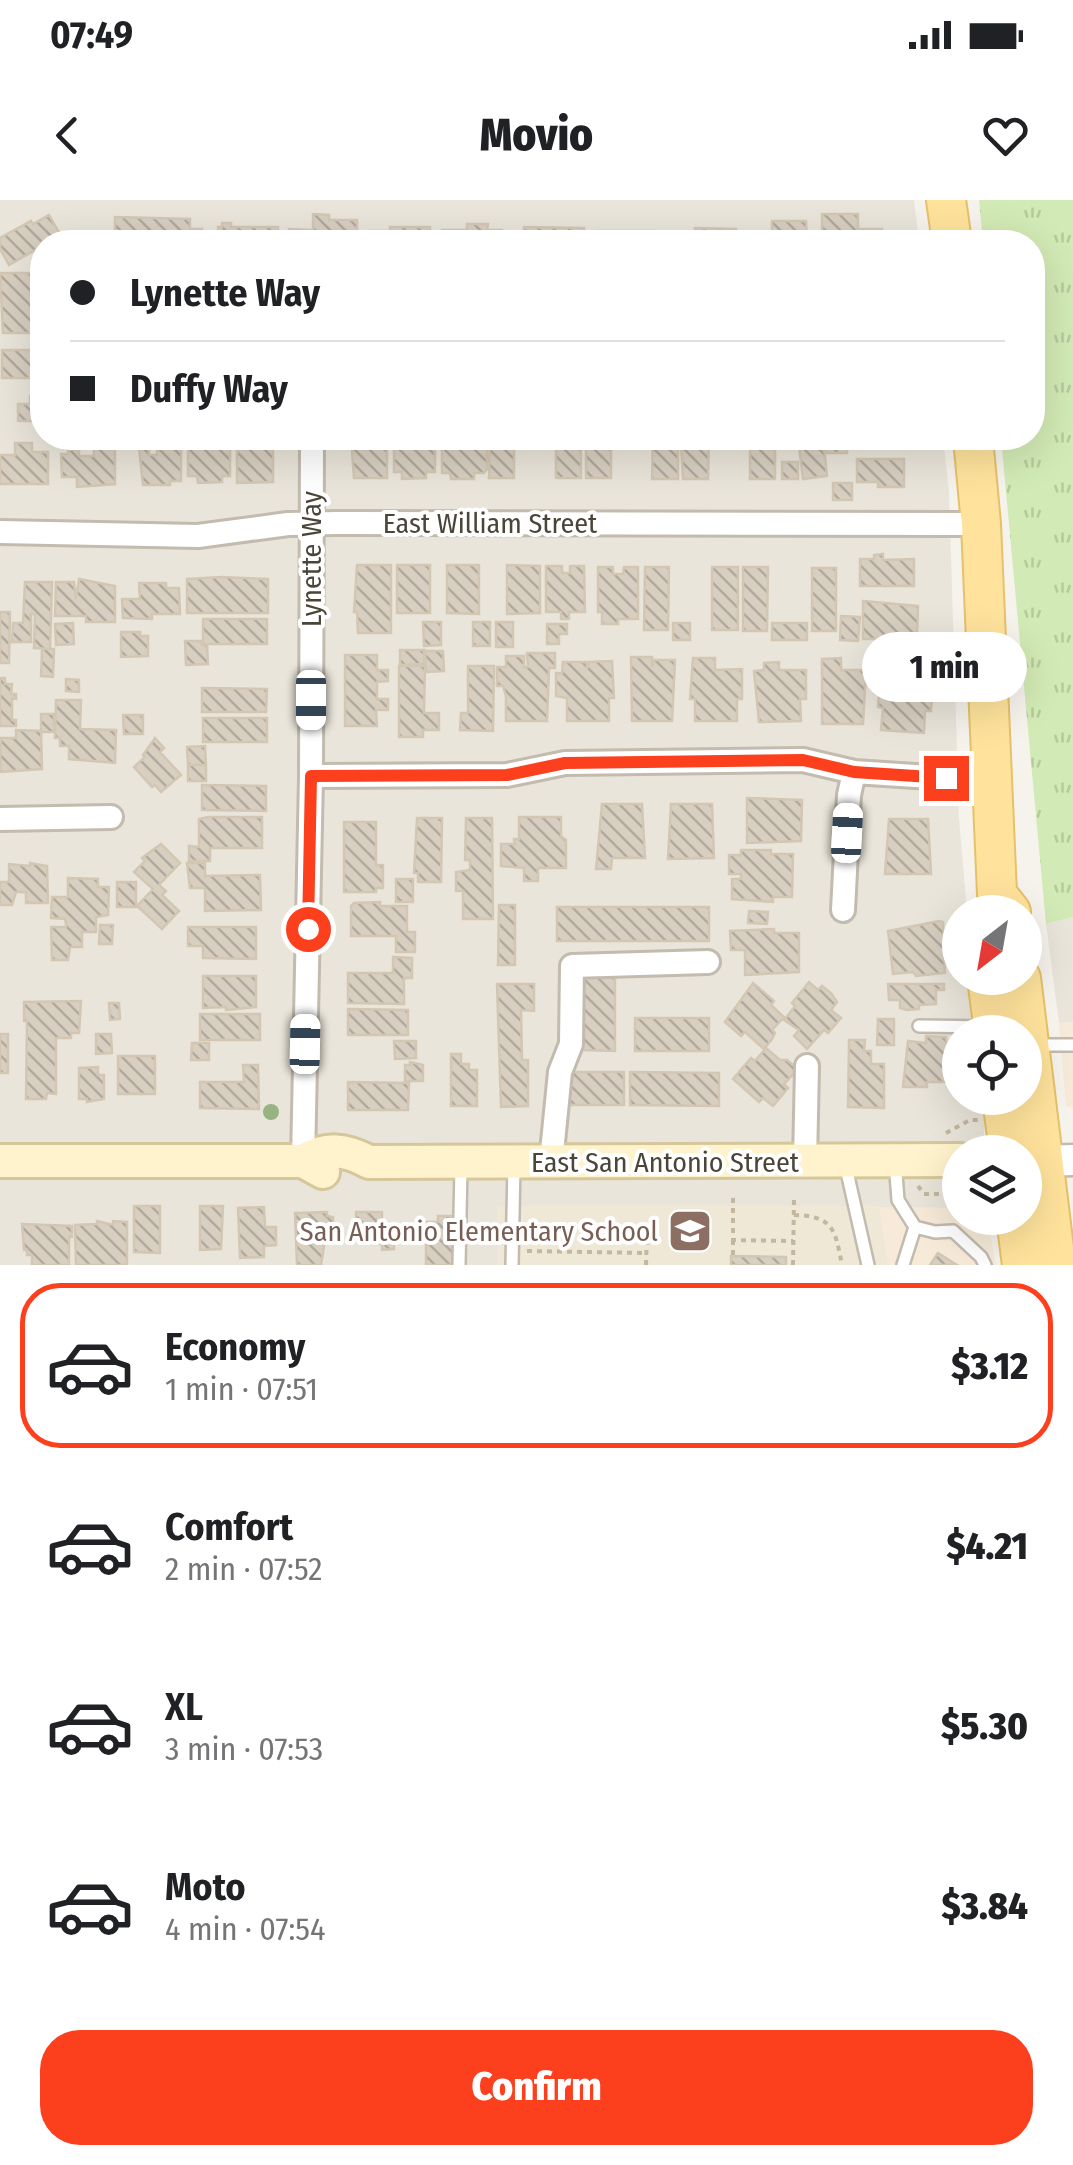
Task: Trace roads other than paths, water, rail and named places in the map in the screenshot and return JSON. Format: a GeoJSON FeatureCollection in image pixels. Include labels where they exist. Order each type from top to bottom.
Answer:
{"type":"FeatureCollection","features":[{"type":"Feature","properties":{"kind":"main road"},"geometry":{"type":"LineString","coordinates":[[946,200],[950,230]]}},
{"type":"Feature","properties":{"kind":"main road"},"geometry":{"type":"LineString","coordinates":[[973,450],[997,895]]}},
{"type":"Feature","properties":{"kind":"main road","name":"East San Antonio Street"},"geometry":{"type":"LineString","coordinates":[[0,1161],[304,1162],[320,1152],[349,1151],[369,1162],[942,1160]]}},
{"type":"Feature","properties":{"kind":"main road"},"geometry":{"type":"LineString","coordinates":[[1042,1187],[1056,1265]]}},
{"type":"Feature","properties":{"kind":"main road"},"geometry":{"type":"LineString","coordinates":[[1018,1235],[1022,1265]]}},
{"type":"Feature","properties":{"kind":"street","name":"Lynette Way"},"geometry":{"type":"LineString","coordinates":[[304,1162],[312,450]]}},
{"type":"Feature","properties":{"kind":"street","name":"East William Street"},"geometry":{"type":"LineString","coordinates":[[0,532],[198,536],[312,524],[980,524]]}},
{"type":"Feature","properties":{"kind":"street"},"geometry":{"type":"LineString","coordinates":[[311,776],[507,775],[565,763],[803,760],[854,772],[946,778],[990,774]]}},
{"type":"Feature","properties":{"kind":"street"},"geometry":{"type":"LineString","coordinates":[[842,910],[854,772]]}},
{"type":"Feature","properties":{"kind":"street"},"geometry":{"type":"LineString","coordinates":[[0,819],[111,818]]}},
{"type":"Feature","properties":{"kind":"street"},"geometry":{"type":"LineString","coordinates":[[552,1162],[560,1072],[571,1044],[572,966],[708,962]]}},
{"type":"Feature","properties":{"kind":"street"},"geometry":{"type":"LineString","coordinates":[[806,1162],[807,1066]]}},
{"type":"Feature","properties":{"kind":"lane"},"geometry":{"type":"LineString","coordinates":[[919,1026],[942,1028]]}},
{"type":"Feature","properties":{"kind":"lane"},"geometry":{"type":"LineString","coordinates":[[1042,1040],[1073,1044]]}},
{"type":"Feature","properties":{"kind":"lane"},"geometry":{"type":"LineString","coordinates":[[844,1159],[868,1265]]}},
{"type":"Feature","properties":{"kind":"lane"},"geometry":{"type":"LineString","coordinates":[[895,1159],[898,1200],[915,1227],[953,1231],[981,1257],[984,1265]]}},
{"type":"Feature","properties":{"kind":"lane"},"geometry":{"type":"LineString","coordinates":[[459,1265],[461,1162]]}},
{"type":"Feature","properties":{"kind":"lane"},"geometry":{"type":"LineString","coordinates":[[512,1265],[514,1162]]}},
{"type":"Feature","properties":{"kind":"lane"},"geometry":{"type":"LineString","coordinates":[[904,1265],[915,1227]]}},
{"type":"Feature","properties":{"kind":"place","name":"San Antonio Elementary School"},"geometry":{"type":"Point","coordinates":[690,1231]}}]}
